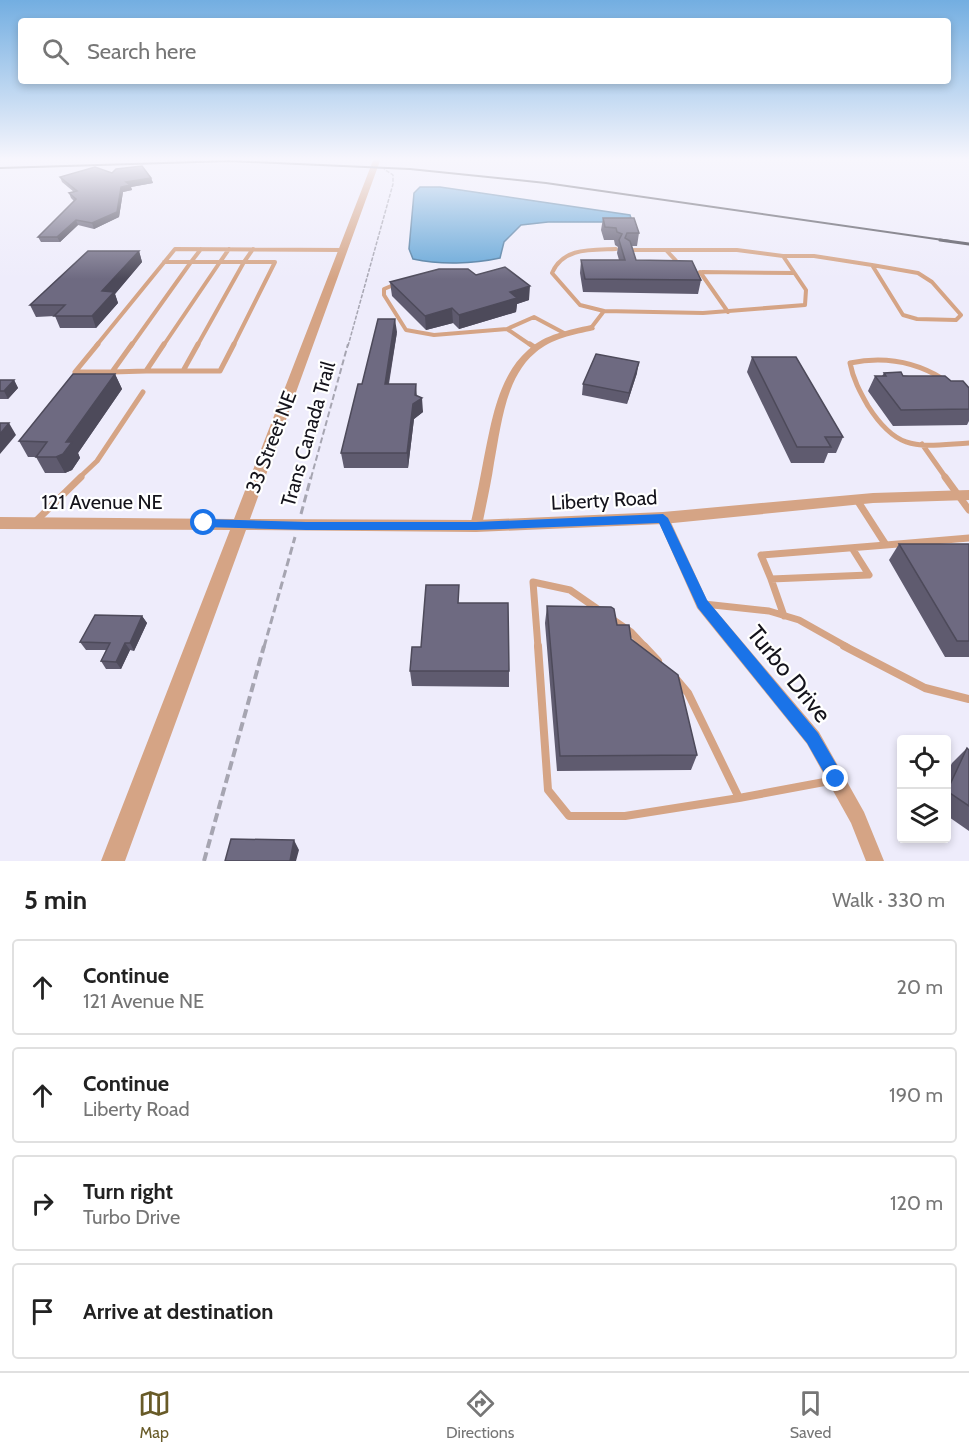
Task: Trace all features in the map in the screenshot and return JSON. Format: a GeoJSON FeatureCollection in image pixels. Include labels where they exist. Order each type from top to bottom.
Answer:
{"type":"FeatureCollection","features":[{"type":"Feature","properties":{"kind":"street","name":"33 Street NE"},"geometry":{"type":"LineString","coordinates":[[113,861],[344,250],[366,198]]}},
{"type":"Feature","properties":{"kind":"street"},"geometry":{"type":"LineString","coordinates":[[476,526],[503,395],[515,370],[536,348],[564,333],[591,328]]}},
{"type":"Feature","properties":{"kind":"street","name":"Liberty Road"},"geometry":{"type":"LineString","coordinates":[[240,524],[476,526],[663,518],[857,500],[963,495]]}},
{"type":"Feature","properties":{"kind":"street","name":"Turbo Drive"},"geometry":{"type":"LineString","coordinates":[[663,518],[702,604],[813,738],[858,818],[875,861]]}},
{"type":"Feature","properties":{"kind":"street","name":"121 Avenue NE"},"geometry":{"type":"LineString","coordinates":[[0,523],[240,524]]}},
{"type":"Feature","properties":{"kind":"lane"},"geometry":{"type":"LineString","coordinates":[[282,249],[220,371],[75,372],[175,249],[282,249],[344,250]]}},
{"type":"Feature","properties":{"kind":"lane"},"geometry":{"type":"LineString","coordinates":[[112,372],[201,249]]}},
{"type":"Feature","properties":{"kind":"lane"},"geometry":{"type":"LineString","coordinates":[[146,371],[229,249]]}},
{"type":"Feature","properties":{"kind":"lane"},"geometry":{"type":"LineString","coordinates":[[183,371],[253,249]]}},
{"type":"Feature","properties":{"kind":"lane"},"geometry":{"type":"LineString","coordinates":[[616,249],[564,255],[553,267],[552,273],[580,305],[603,311],[729,312],[805,306],[806,290],[783,256]]}},
{"type":"Feature","properties":{"kind":"lane"},"geometry":{"type":"LineString","coordinates":[[627,250],[737,250],[783,256],[814,256],[871,264],[918,273],[932,282],[961,315],[956,320],[917,319],[903,315],[871,264]]}},
{"type":"Feature","properties":{"kind":"lane"},"geometry":{"type":"LineString","coordinates":[[665,250],[681,266]]}},
{"type":"Feature","properties":{"kind":"lane"},"geometry":{"type":"LineString","coordinates":[[164,262],[275,262]]}},
{"type":"Feature","properties":{"kind":"lane"},"geometry":{"type":"LineString","coordinates":[[691,269],[702,272],[794,273]]}},
{"type":"Feature","properties":{"kind":"lane"},"geometry":{"type":"LineString","coordinates":[[702,272],[729,312]]}},
{"type":"Feature","properties":{"kind":"lane"},"geometry":{"type":"LineString","coordinates":[[406,281],[384,289],[384,295],[406,330],[434,335],[471,334],[507,329],[534,317],[564,333]]}},
{"type":"Feature","properties":{"kind":"lane"},"geometry":{"type":"LineString","coordinates":[[591,328],[603,311]]}},
{"type":"Feature","properties":{"kind":"lane"},"geometry":{"type":"LineString","coordinates":[[507,329],[536,348]]}},
{"type":"Feature","properties":{"kind":"lane"},"geometry":{"type":"LineString","coordinates":[[946,381],[932,371],[896,359],[850,363],[857,390],[890,435],[906,442],[922,444],[969,443]]}},
{"type":"Feature","properties":{"kind":"lane"},"geometry":{"type":"LineString","coordinates":[[35,523],[97,461],[143,392]]}},
{"type":"Feature","properties":{"kind":"lane"},"geometry":{"type":"LineString","coordinates":[[922,444],[963,495],[969,510]]}},
{"type":"Feature","properties":{"kind":"lane"},"geometry":{"type":"LineString","coordinates":[[857,500],[886,545]]}},
{"type":"Feature","properties":{"kind":"lane"},"geometry":{"type":"LineString","coordinates":[[784,616],[760,555],[969,538]]}},
{"type":"Feature","properties":{"kind":"lane"},"geometry":{"type":"LineString","coordinates":[[771,579],[869,575],[852,548]]}},
{"type":"Feature","properties":{"kind":"lane"},"geometry":{"type":"LineString","coordinates":[[664,667],[631,632],[570,590],[533,582],[548,790],[569,816],[625,816],[739,798],[836,779]]}},
{"type":"Feature","properties":{"kind":"lane"},"geometry":{"type":"LineString","coordinates":[[702,604],[770,611],[799,620],[882,668],[925,688],[969,699]]}},
{"type":"Feature","properties":{"kind":"lane"},"geometry":{"type":"LineString","coordinates":[[672,675],[688,693],[739,798]]}},
{"type":"Feature","properties":{"kind":"path","name":"Trans Canada Trail"},"geometry":{"type":"LineString","coordinates":[[204,861],[389,198]]}},
{"type":"Feature","properties":{"kind":"water"},"geometry":{"type":"Polygon","coordinates":[[[414,198],[516,198],[630,215],[631,218],[607,222],[548,222],[521,225],[504,242],[500,258],[479,262],[423,261],[413,259],[409,249],[414,198]]]}},
{"type":"Feature","properties":{"kind":"building"},"geometry":{"type":"Polygon","coordinates":[[[119,198],[117,212],[92,223],[76,220],[57,237],[38,237],[76,199],[119,198]]]}},
{"type":"Feature","properties":{"kind":"building"},"geometry":{"type":"Polygon","coordinates":[[[603,218],[634,218],[639,233],[627,233],[625,238],[630,241],[636,260],[692,261],[701,280],[585,279],[581,260],[625,260],[619,240],[622,234],[617,232],[616,228],[605,227],[603,218]]]}},
{"type":"Feature","properties":{"kind":"building"},"geometry":{"type":"Polygon","coordinates":[[[88,251],[139,251],[102,291],[114,292],[92,316],[54,316],[65,305],[30,305],[88,251]]]}},
{"type":"Feature","properties":{"kind":"building"},"geometry":{"type":"Polygon","coordinates":[[[505,267],[530,286],[510,292],[517,298],[459,315],[452,308],[425,316],[390,282],[439,269],[468,269],[476,275],[505,267]]]}},
{"type":"Feature","properties":{"kind":"building"},"geometry":{"type":"Polygon","coordinates":[[[378,319],[395,319],[385,384],[416,384],[415,395],[422,398],[413,404],[407,453],[341,453],[358,384],[362,384],[378,319]]]}},
{"type":"Feature","properties":{"kind":"building"},"geometry":{"type":"Polygon","coordinates":[[[596,354],[639,362],[629,393],[583,384],[596,354]]]}},
{"type":"Feature","properties":{"kind":"building"},"geometry":{"type":"Polygon","coordinates":[[[752,357],[796,357],[843,437],[825,437],[831,447],[797,447],[752,357]]]}},
{"type":"Feature","properties":{"kind":"building"},"geometry":{"type":"Polygon","coordinates":[[[901,372],[903,376],[945,376],[951,381],[963,381],[969,388],[969,409],[901,410],[875,376],[901,372]]]}},
{"type":"Feature","properties":{"kind":"building"},"geometry":{"type":"Polygon","coordinates":[[[73,374],[115,374],[66,442],[72,442],[63,454],[56,457],[36,457],[47,442],[19,441],[73,374]]]}},
{"type":"Feature","properties":{"kind":"building"},"geometry":{"type":"Polygon","coordinates":[[[0,380],[14,380],[4,391],[0,391],[0,380]]]}},
{"type":"Feature","properties":{"kind":"building"},"geometry":{"type":"Polygon","coordinates":[[[0,423],[9,423],[0,434],[0,423]]]}},
{"type":"Feature","properties":{"kind":"building"},"geometry":{"type":"Polygon","coordinates":[[[899,544],[969,544],[969,641],[957,641],[899,544]]]}},
{"type":"Feature","properties":{"kind":"building"},"geometry":{"type":"Polygon","coordinates":[[[426,585],[459,585],[458,603],[508,603],[509,671],[410,671],[412,647],[421,647],[426,585]]]}},
{"type":"Feature","properties":{"kind":"building"},"geometry":{"type":"Polygon","coordinates":[[[547,606],[611,607],[614,609],[617,625],[629,625],[631,639],[678,675],[697,755],[560,756],[547,606]]]}},
{"type":"Feature","properties":{"kind":"building"},"geometry":{"type":"Polygon","coordinates":[[[95,615],[142,616],[130,643],[125,643],[116,662],[101,661],[110,643],[80,642],[95,615]]]}},
{"type":"Feature","properties":{"kind":"building"},"geometry":{"type":"Polygon","coordinates":[[[967,748],[969,750],[969,806],[951,794],[951,782],[967,748]]]}},
{"type":"Feature","properties":{"kind":"building"},"geometry":{"type":"Polygon","coordinates":[[[231,839],[294,840],[290,861],[225,861],[231,839]]]}},
{"type":"Feature","properties":{"kind":"railway"},"geometry":{"type":"LineString","coordinates":[[652,198],[950,241]]}},
{"type":"Feature","properties":{"kind":"railway"},"geometry":{"type":"LineString","coordinates":[[940,240],[969,244]]}},
{"type":"Feature","properties":{"kind":"route"},"geometry":{"type":"LineString","coordinates":[[204,523],[306,526],[476,526],[663,518],[702,604],[813,738],[836,779]]}}]}
